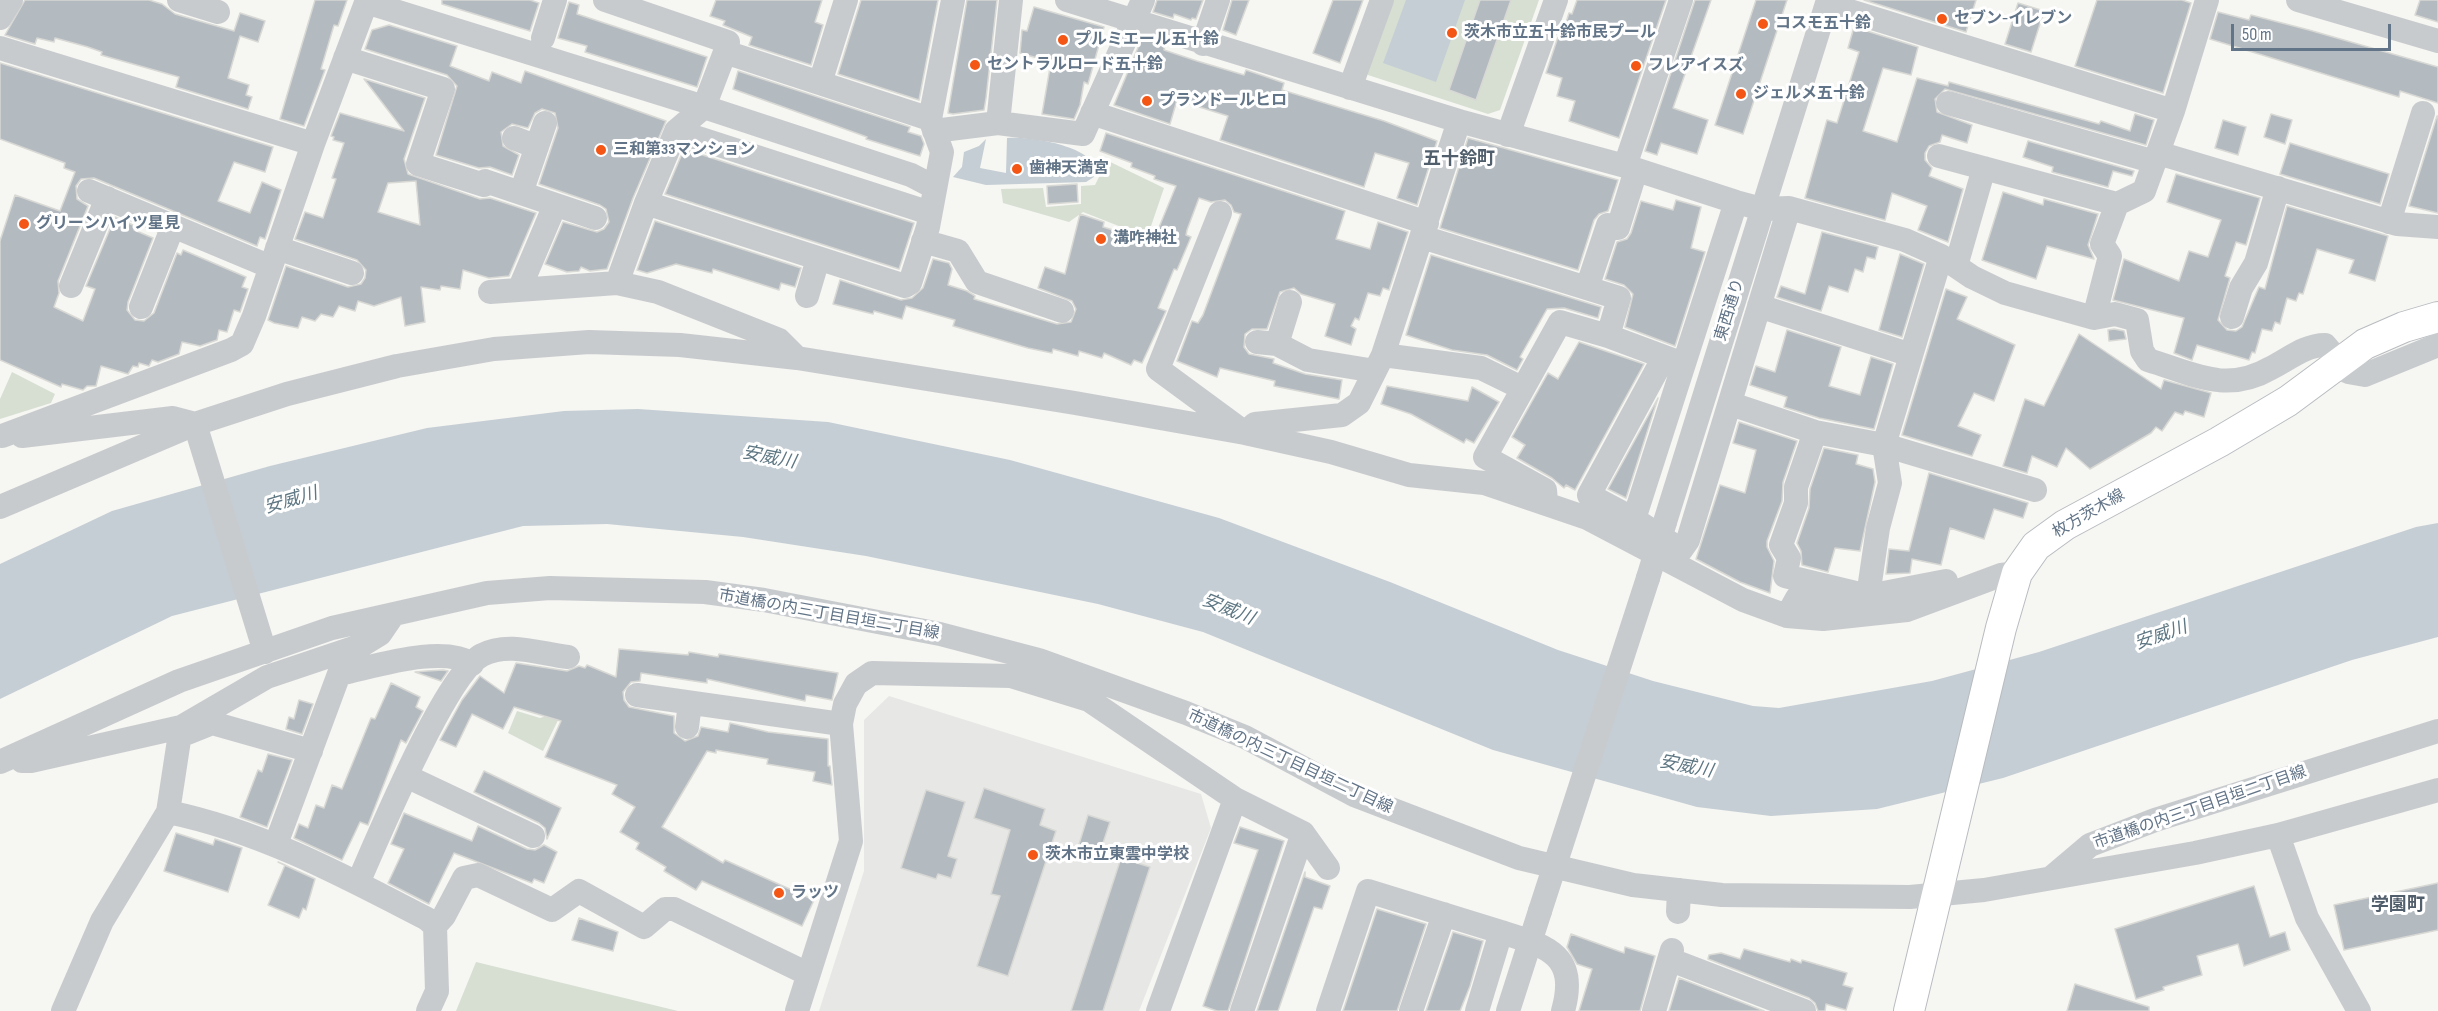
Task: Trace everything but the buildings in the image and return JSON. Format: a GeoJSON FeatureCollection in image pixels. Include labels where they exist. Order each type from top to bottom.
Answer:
{"type":"FeatureCollection","features":[{"type":"Feature","properties":{"kind":"main road","name":"枚方茨木線"},"geometry":{"type":"LineString","coordinates":[[1909,1011],[2001,628],[2006,575],[2036,546],[2065,525],[2219,442],[2288,401],[2365,344],[2404,327],[2438,317]]}},
{"type":"Feature","properties":{"kind":"street"},"geometry":{"type":"LineString","coordinates":[[0,18],[11,0]]}},
{"type":"Feature","properties":{"kind":"street"},"geometry":{"type":"LineString","coordinates":[[179,0],[218,12]]}},
{"type":"Feature","properties":{"kind":"street"},"geometry":{"type":"LineString","coordinates":[[543,38],[555,0]]}},
{"type":"Feature","properties":{"kind":"street"},"geometry":{"type":"LineString","coordinates":[[605,0],[728,42],[704,107],[676,131],[646,203],[617,283]]}},
{"type":"Feature","properties":{"kind":"street"},"geometry":{"type":"LineString","coordinates":[[820,83],[846,0]]}},
{"type":"Feature","properties":{"kind":"street"},"geometry":{"type":"LineString","coordinates":[[646,203],[905,286],[910,283],[930,213],[942,152],[932,125],[952,0]]}},
{"type":"Feature","properties":{"kind":"street"},"geometry":{"type":"LineString","coordinates":[[998,123],[1011,0]]}},
{"type":"Feature","properties":{"kind":"street"},"geometry":{"type":"LineString","coordinates":[[1067,0],[1134,23],[1459,121],[1630,168],[1762,209],[1789,208],[1905,240],[2005,293],[2094,318],[2115,314],[2137,320],[2142,351],[2148,360],[2223,383],[2240,382],[2264,372],[2313,345],[2325,345],[2348,372],[2366,375],[2438,345]]}},
{"type":"Feature","properties":{"kind":"street"},"geometry":{"type":"LineString","coordinates":[[725,52],[820,83],[932,125],[998,123],[1083,134],[1143,0]]}},
{"type":"Feature","properties":{"kind":"street"},"geometry":{"type":"LineString","coordinates":[[1203,44],[1218,0]]}},
{"type":"Feature","properties":{"kind":"street"},"geometry":{"type":"LineString","coordinates":[[1350,88],[1382,0]]}},
{"type":"Feature","properties":{"kind":"street"},"geometry":{"type":"LineString","coordinates":[[1508,135],[1556,0]]}},
{"type":"Feature","properties":{"kind":"street"},"geometry":{"type":"LineString","coordinates":[[1587,288],[1608,225],[1618,228],[1630,168],[1681,0]]}},
{"type":"Feature","properties":{"kind":"street"},"geometry":{"type":"LineString","coordinates":[[1939,156],[2117,204],[2144,191],[2173,111],[2207,0]]}},
{"type":"Feature","properties":{"kind":"street"},"geometry":{"type":"LineString","coordinates":[[2298,0],[2347,7],[2438,41]]}},
{"type":"Feature","properties":{"kind":"street"},"geometry":{"type":"LineString","coordinates":[[1,436],[242,344],[366,1],[704,107],[911,175],[934,187]]}},
{"type":"Feature","properties":{"kind":"street"},"geometry":{"type":"LineString","coordinates":[[1828,2],[2173,111]]}},
{"type":"Feature","properties":{"kind":"street","name":"東西通り"},"geometry":{"type":"LineString","coordinates":[[1508,1011],[1648,578],[1828,2]]}},
{"type":"Feature","properties":{"kind":"street"},"geometry":{"type":"LineString","coordinates":[[0,48],[313,144]]}},
{"type":"Feature","properties":{"kind":"street"},"geometry":{"type":"LineString","coordinates":[[345,58],[443,89],[418,164],[484,185],[485,181],[595,218]]}},
{"type":"Feature","properties":{"kind":"street"},"geometry":{"type":"LineString","coordinates":[[1948,103],[2278,188],[2390,222],[2438,227]]}},
{"type":"Feature","properties":{"kind":"street"},"geometry":{"type":"LineString","coordinates":[[1092,113],[1619,298],[1608,336]]}},
{"type":"Feature","properties":{"kind":"street"},"geometry":{"type":"LineString","coordinates":[[2390,222],[2423,113]]}},
{"type":"Feature","properties":{"kind":"street"},"geometry":{"type":"LineString","coordinates":[[1245,433],[1255,424],[1342,415],[1359,403],[1379,363],[1425,230],[1459,121]]}},
{"type":"Feature","properties":{"kind":"street"},"geometry":{"type":"LineString","coordinates":[[521,194],[544,123]]}},
{"type":"Feature","properties":{"kind":"street"},"geometry":{"type":"LineString","coordinates":[[676,131],[930,213]]}},
{"type":"Feature","properties":{"kind":"street"},"geometry":{"type":"LineString","coordinates":[[514,138],[537,147]]}},
{"type":"Feature","properties":{"kind":"street"},"geometry":{"type":"LineString","coordinates":[[1868,596],[1878,528],[1890,483],[1884,445],[1911,355],[1984,168]]}},
{"type":"Feature","properties":{"kind":"street"},"geometry":{"type":"LineString","coordinates":[[2232,317],[2241,288],[2256,263],[2278,188]]}},
{"type":"Feature","properties":{"kind":"street"},"geometry":{"type":"LineString","coordinates":[[71,286],[98,194],[174,226],[274,257],[352,273]]}},
{"type":"Feature","properties":{"kind":"street"},"geometry":{"type":"LineString","coordinates":[[1629,528],[1674,361],[1736,201]]}},
{"type":"Feature","properties":{"kind":"street"},"geometry":{"type":"LineString","coordinates":[[2094,318],[2110,256],[2102,244],[2117,204]]}},
{"type":"Feature","properties":{"kind":"street"},"geometry":{"type":"LineString","coordinates":[[519,290],[555,205]]}},
{"type":"Feature","properties":{"kind":"street"},"geometry":{"type":"LineString","coordinates":[[0,507],[287,394],[397,366],[494,350],[612,343],[680,345],[797,358],[1245,433],[1331,452],[1410,475],[1484,483],[1587,518],[1629,528],[1681,550],[1688,540],[1731,404],[1789,208]]}},
{"type":"Feature","properties":{"kind":"street"},"geometry":{"type":"LineString","coordinates":[[1220,213],[1158,369],[1245,433]]}},
{"type":"Feature","properties":{"kind":"street"},"geometry":{"type":"LineString","coordinates":[[141,307],[174,226]]}},
{"type":"Feature","properties":{"kind":"street"},"geometry":{"type":"LineString","coordinates":[[923,241],[958,251],[977,282],[1062,311]]}},
{"type":"Feature","properties":{"kind":"street"},"geometry":{"type":"LineString","coordinates":[[807,296],[818,259]]}},
{"type":"Feature","properties":{"kind":"street"},"geometry":{"type":"LineString","coordinates":[[490,292],[617,283],[658,292],[779,340],[797,358]]}},
{"type":"Feature","properties":{"kind":"street"},"geometry":{"type":"LineString","coordinates":[[1290,302],[1267,343],[1308,360],[1481,368],[1522,388]]}},
{"type":"Feature","properties":{"kind":"street"},"geometry":{"type":"LineString","coordinates":[[1759,306],[1911,355]]}},
{"type":"Feature","properties":{"kind":"street"},"geometry":{"type":"LineString","coordinates":[[1546,504],[1545,490],[1485,457],[1560,322],[1608,336],[1674,361]]}},
{"type":"Feature","properties":{"kind":"street"},"geometry":{"type":"LineString","coordinates":[[1674,361],[1589,495],[1629,528],[1743,600],[1787,616],[1823,619],[1906,610],[2006,575]]}},
{"type":"Feature","properties":{"kind":"street"},"geometry":{"type":"LineString","coordinates":[[1731,404],[1815,432],[1884,445],[2035,490]]}},
{"type":"Feature","properties":{"kind":"street"},"geometry":{"type":"LineString","coordinates":[[1,436],[26,436],[173,418],[196,429],[263,645]]}},
{"type":"Feature","properties":{"kind":"street"},"geometry":{"type":"LineString","coordinates":[[1815,432],[1796,487],[1796,503],[1781,545],[1789,558],[1785,576],[1868,596]]}},
{"type":"Feature","properties":{"kind":"street"},"geometry":{"type":"LineString","coordinates":[[1787,616],[1797,598],[1832,600],[1922,587],[1973,573],[2006,575]]}},
{"type":"Feature","properties":{"kind":"street","name":"市道橋の内三丁目目垣二丁目線"},"geometry":{"type":"LineString","coordinates":[[2,761],[263,645],[487,593],[550,588],[705,592],[764,600],[940,634],[1059,679],[1245,737],[1354,795],[1519,858],[1557,857],[1679,901],[1722,896],[1806,898],[1941,883],[2049,880],[2090,845],[2156,820],[2438,731]]}},
{"type":"Feature","properties":{"kind":"street"},"geometry":{"type":"LineString","coordinates":[[63,1011],[102,921],[168,812],[180,732],[228,698],[267,677],[362,645],[380,634],[393,615]]}},
{"type":"Feature","properties":{"kind":"street"},"geometry":{"type":"LineString","coordinates":[[358,883],[406,776],[434,721],[472,664],[481,655],[515,648],[568,657]]}},
{"type":"Feature","properties":{"kind":"street"},"geometry":{"type":"LineString","coordinates":[[228,698],[260,693],[314,674],[339,674],[439,655],[458,657],[472,664]]}},
{"type":"Feature","properties":{"kind":"street"},"geometry":{"type":"LineString","coordinates":[[796,1011],[851,841],[841,724],[848,694],[856,684],[872,673],[1059,679],[1235,799],[1303,833],[1328,868]]}},
{"type":"Feature","properties":{"kind":"street"},"geometry":{"type":"LineString","coordinates":[[276,844],[339,674]]}},
{"type":"Feature","properties":{"kind":"street"},"geometry":{"type":"LineString","coordinates":[[637,695],[841,724]]}},
{"type":"Feature","properties":{"kind":"street"},"geometry":{"type":"LineString","coordinates":[[687,728],[690,703]]}},
{"type":"Feature","properties":{"kind":"street"},"geometry":{"type":"LineString","coordinates":[[2,761],[31,761],[180,732],[212,723],[310,751]]}},
{"type":"Feature","properties":{"kind":"street"},"geometry":{"type":"LineString","coordinates":[[406,776],[533,836]]}},
{"type":"Feature","properties":{"kind":"street"},"geometry":{"type":"LineString","coordinates":[[2049,880],[2278,836],[2438,790]]}},
{"type":"Feature","properties":{"kind":"street"},"geometry":{"type":"LineString","coordinates":[[1158,1011],[1235,799]]}},
{"type":"Feature","properties":{"kind":"street"},"geometry":{"type":"LineString","coordinates":[[168,812],[276,844],[358,883],[435,926]]}},
{"type":"Feature","properties":{"kind":"street"},"geometry":{"type":"LineString","coordinates":[[1242,1011],[1303,833]]}},
{"type":"Feature","properties":{"kind":"street"},"geometry":{"type":"LineString","coordinates":[[2278,836],[2307,918],[2359,1011]]}},
{"type":"Feature","properties":{"kind":"street"},"geometry":{"type":"LineString","coordinates":[[428,1011],[437,992],[435,926],[444,916],[464,878],[478,876],[552,910],[579,891],[644,927],[665,909],[674,909],[808,974]]}},
{"type":"Feature","properties":{"kind":"street"},"geometry":{"type":"LineString","coordinates":[[1328,1011],[1368,891],[1545,946],[1556,956],[1565,971],[1568,989],[1563,1011]]}},
{"type":"Feature","properties":{"kind":"street"},"geometry":{"type":"LineString","coordinates":[[1411,1011],[1444,914]]}},
{"type":"Feature","properties":{"kind":"street"},"geometry":{"type":"LineString","coordinates":[[1477,1011],[1501,932]]}},
{"type":"Feature","properties":{"kind":"street"},"geometry":{"type":"LineString","coordinates":[[1654,1011],[1671,955],[1804,1011]]}},
{"type":"Feature","properties":{"kind":"shaded area","name":"茨木市立五十鈴市民プール"},"geometry":{"type":"Polygon","coordinates":[[[1387,0],[1539,0],[1500,110],[1488,114],[1368,75],[1364,67],[1387,0]]]}},
{"type":"Feature","properties":{"kind":"shaded area"},"geometry":{"type":"Polygon","coordinates":[[[1102,158],[1164,188],[1121,314],[1120,284],[1134,232],[1083,212],[1069,222],[1003,203],[1001,189],[1043,188],[1046,207],[1081,204],[1081,186],[1095,185],[1103,169],[1102,158]]]}},
{"type":"Feature","properties":{"kind":"shaded area"},"geometry":{"type":"Polygon","coordinates":[[[12,372],[55,394],[51,403],[0,419],[0,399],[12,372]]]}},
{"type":"Feature","properties":{"kind":"shaded area","name":"茨木市立東雲中学校"},"geometry":{"type":"Polygon","coordinates":[[[889,696],[1201,794],[1211,828],[1139,1011],[819,1011],[864,871],[864,720],[889,696]]]}},
{"type":"Feature","properties":{"kind":"shaded area"},"geometry":{"type":"Polygon","coordinates":[[[563,710],[543,751],[508,733],[517,711],[540,718],[563,710]]]}},
{"type":"Feature","properties":{"kind":"shaded area"},"geometry":{"type":"Polygon","coordinates":[[[476,962],[678,1011],[456,1011],[476,962]]]}},
{"type":"Feature","properties":{"kind":"water"},"geometry":{"type":"Polygon","coordinates":[[[1406,0],[1465,0],[1436,82],[1383,63],[1406,0]]]}},
{"type":"Feature","properties":{"kind":"water"},"geometry":{"type":"Polygon","coordinates":[[[1007,138],[1046,141],[1075,150],[1095,165],[1097,175],[1086,182],[986,185],[953,177],[962,167],[964,152],[979,146],[986,139],[980,168],[1006,173],[1007,138]]]}},
{"type":"Feature","properties":{"kind":"water","name":"安威川"},"geometry":{"type":"Polygon","coordinates":[[[638,409],[828,422],[1010,460],[1219,518],[1390,582],[1558,650],[1653,681],[1753,706],[1779,708],[1932,681],[2039,652],[2416,527],[2438,523],[2438,637],[2352,660],[2003,778],[1877,809],[1771,816],[1697,807],[1493,750],[1203,632],[1098,604],[866,556],[743,537],[607,524],[523,526],[172,616],[0,699],[0,564],[112,511],[270,466],[427,428],[564,411],[638,409]]]}},
{"type":"Feature","properties":{"kind":"place","name":"セブン-イレブン"},"geometry":{"type":"Point","coordinates":[1942,19]}},
{"type":"Feature","properties":{"kind":"place","name":"コスモ五十鈴"},"geometry":{"type":"Point","coordinates":[1763,24]}},
{"type":"Feature","properties":{"kind":"place","name":"茨木市立五十鈴市民プール"},"geometry":{"type":"Point","coordinates":[1452,33]}},
{"type":"Feature","properties":{"kind":"place","name":"プルミエール五十鈴"},"geometry":{"type":"Point","coordinates":[1063,40]}},
{"type":"Feature","properties":{"kind":"place","name":"セントラルロード五十鈴"},"geometry":{"type":"Point","coordinates":[975,65]}},
{"type":"Feature","properties":{"kind":"place","name":"フレアイスズ"},"geometry":{"type":"Point","coordinates":[1636,66]}},
{"type":"Feature","properties":{"kind":"place","name":"ジェルメ五十鈴"},"geometry":{"type":"Point","coordinates":[1741,94]}},
{"type":"Feature","properties":{"kind":"place","name":"プランドールヒロ"},"geometry":{"type":"Point","coordinates":[1147,101]}},
{"type":"Feature","properties":{"kind":"place","name":"三和第33マンション"},"geometry":{"type":"Point","coordinates":[601,150]}},
{"type":"Feature","properties":{"kind":"place","name":"歯神天満宮"},"geometry":{"type":"Point","coordinates":[1017,169]}},
{"type":"Feature","properties":{"kind":"place","name":"グリーンハイツ星見"},"geometry":{"type":"Point","coordinates":[24,224]}},
{"type":"Feature","properties":{"kind":"place","name":"溝咋神社"},"geometry":{"type":"Point","coordinates":[1101,239]}},
{"type":"Feature","properties":{"kind":"place","name":"茨木市立東雲中学校"},"geometry":{"type":"Point","coordinates":[1033,855]}},
{"type":"Feature","properties":{"kind":"place","name":"ラッツ"},"geometry":{"type":"Point","coordinates":[779,893]}},
{"type":"Feature","properties":{"kind":"district","name":"五十鈴町"},"geometry":{"type":"Point","coordinates":[1459,159]}},
{"type":"Feature","properties":{"kind":"district","name":"学園町"},"geometry":{"type":"Point","coordinates":[2398,905]}}]}
